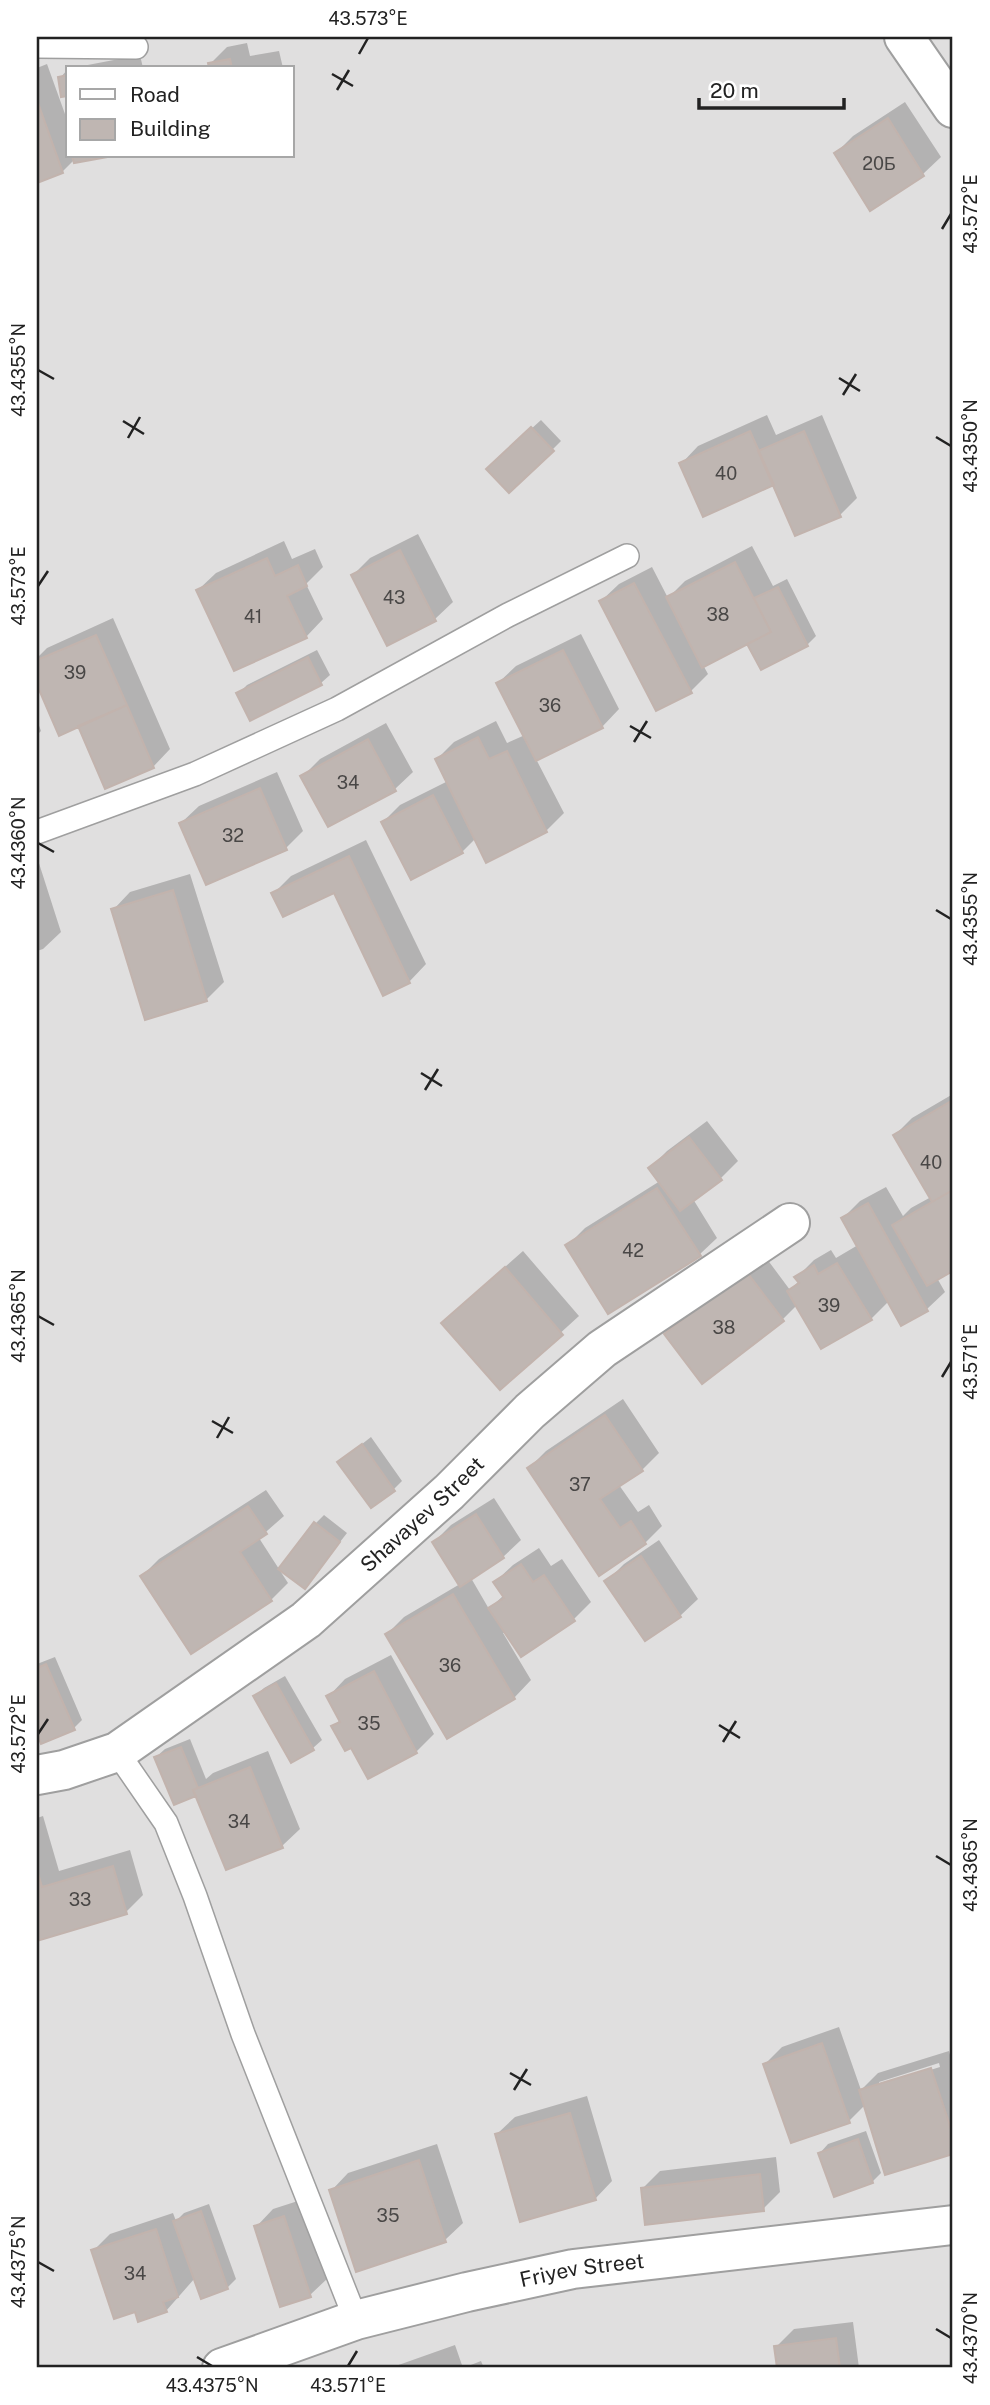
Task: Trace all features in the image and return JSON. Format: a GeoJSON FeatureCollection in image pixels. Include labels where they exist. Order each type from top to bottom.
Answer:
{"type":"FeatureCollection","features":[{"type":"Feature","properties":{"kind":"street"},"geometry":{"type":"LineString","coordinates":[[904,37],[953,108]]}},
{"type":"Feature","properties":{"kind":"street","name":"Shavayev Street"},"geometry":{"type":"LineString","coordinates":[[37,1775],[64,1770],[117,1752],[306,1620],[449,1492],[530,1411],[602,1349],[790,1223]]}},
{"type":"Feature","properties":{"kind":"street","name":"Friyev Street"},"geometry":{"type":"LineString","coordinates":[[222,2368],[356,2320],[573,2269],[953,2225]]}},
{"type":"Feature","properties":{"kind":"lane"},"geometry":{"type":"LineString","coordinates":[[37,46],[136,47]]}},
{"type":"Feature","properties":{"kind":"lane"},"geometry":{"type":"LineString","coordinates":[[37,832],[195,774],[337,709],[508,615],[627,556]]}},
{"type":"Feature","properties":{"kind":"lane"},"geometry":{"type":"LineString","coordinates":[[117,1752],[166,1824],[195,1896],[243,2034],[356,2320]]}},
{"type":"Feature","properties":{"kind":"shaded area"},"geometry":{"type":"Polygon","coordinates":[[[37,37],[953,37],[953,2368],[37,2368],[37,37]]]}},
{"type":"Feature","properties":{"kind":"building"},"geometry":{"type":"Polygon","coordinates":[[[230,59],[232,66],[209,66],[208,63],[230,59]]]}},
{"type":"Feature","properties":{"kind":"building"},"geometry":{"type":"Polygon","coordinates":[[[66,75],[66,96],[61,97],[58,77],[66,75]]]}},
{"type":"Feature","properties":{"kind":"building"},"geometry":{"type":"Polygon","coordinates":[[[37,100],[63,173],[37,183],[37,100]]]}},
{"type":"Feature","properties":{"kind":"building"},"geometry":{"type":"Polygon","coordinates":[[[888,118],[924,176],[870,211],[834,153],[888,118]]]}},
{"type":"Feature","properties":{"kind":"building"},"geometry":{"type":"Polygon","coordinates":[[[73,158],[102,158],[74,163],[73,158]]]}},
{"type":"Feature","properties":{"kind":"building"},"geometry":{"type":"Polygon","coordinates":[[[531,427],[554,451],[509,493],[486,469],[531,427]]]}},
{"type":"Feature","properties":{"kind":"building"},"geometry":{"type":"Polygon","coordinates":[[[750,431],[774,485],[703,517],[679,463],[750,431]]]}},
{"type":"Feature","properties":{"kind":"building"},"geometry":{"type":"Polygon","coordinates":[[[804,431],[841,517],[795,536],[758,451],[804,431]]]}},
{"type":"Feature","properties":{"kind":"building"},"geometry":{"type":"Polygon","coordinates":[[[400,550],[436,621],[387,646],[351,575],[400,550]]]}},
{"type":"Feature","properties":{"kind":"building"},"geometry":{"type":"Polygon","coordinates":[[[267,558],[275,576],[298,565],[307,586],[287,596],[307,638],[234,671],[196,590],[267,558]]]}},
{"type":"Feature","properties":{"kind":"building"},"geometry":{"type":"Polygon","coordinates":[[[735,562],[771,632],[702,668],[666,597],[735,562]]]}},
{"type":"Feature","properties":{"kind":"building"},"geometry":{"type":"Polygon","coordinates":[[[634,583],[692,693],[656,711],[599,601],[634,583]]]}},
{"type":"Feature","properties":{"kind":"building"},"geometry":{"type":"Polygon","coordinates":[[[778,587],[808,646],[761,670],[747,644],[771,632],[754,598],[778,587]]]}},
{"type":"Feature","properties":{"kind":"building"},"geometry":{"type":"Polygon","coordinates":[[[96,635],[127,705],[59,736],[37,685],[37,660],[96,635]]]}},
{"type":"Feature","properties":{"kind":"building"},"geometry":{"type":"Polygon","coordinates":[[[563,650],[603,728],[536,761],[496,683],[563,650]]]}},
{"type":"Feature","properties":{"kind":"building"},"geometry":{"type":"Polygon","coordinates":[[[308,657],[322,685],[250,721],[236,693],[308,657]]]}},
{"type":"Feature","properties":{"kind":"building"},"geometry":{"type":"Polygon","coordinates":[[[127,705],[154,768],[105,789],[78,726],[127,705]]]}},
{"type":"Feature","properties":{"kind":"building"},"geometry":{"type":"Polygon","coordinates":[[[478,737],[489,759],[507,751],[547,832],[486,863],[435,759],[478,737]]]}},
{"type":"Feature","properties":{"kind":"building"},"geometry":{"type":"Polygon","coordinates":[[[368,739],[396,791],[328,827],[300,776],[368,739]]]}},
{"type":"Feature","properties":{"kind":"building"},"geometry":{"type":"Polygon","coordinates":[[[260,788],[287,850],[206,885],[179,823],[260,788]]]}},
{"type":"Feature","properties":{"kind":"building"},"geometry":{"type":"Polygon","coordinates":[[[433,795],[463,853],[411,880],[381,822],[433,795]]]}},
{"type":"Feature","properties":{"kind":"building"},"geometry":{"type":"Polygon","coordinates":[[[349,856],[410,983],[383,996],[334,893],[283,917],[271,893],[349,856]]]}},
{"type":"Feature","properties":{"kind":"building"},"geometry":{"type":"Polygon","coordinates":[[[173,890],[207,1001],[145,1020],[111,909],[173,890]]]}},
{"type":"Feature","properties":{"kind":"building"},"geometry":{"type":"Polygon","coordinates":[[[953,1100],[953,1190],[932,1202],[893,1135],[953,1100]]]}},
{"type":"Feature","properties":{"kind":"building"},"geometry":{"type":"Polygon","coordinates":[[[689,1137],[722,1180],[680,1211],[648,1168],[689,1137]]]}},
{"type":"Feature","properties":{"kind":"building"},"geometry":{"type":"Polygon","coordinates":[[[657,1188],[701,1256],[608,1314],[565,1245],[657,1188]]]}},
{"type":"Feature","properties":{"kind":"building"},"geometry":{"type":"Polygon","coordinates":[[[953,1190],[953,1271],[927,1286],[892,1225],[953,1190]]]}},
{"type":"Feature","properties":{"kind":"building"},"geometry":{"type":"Polygon","coordinates":[[[868,1203],[928,1311],[901,1326],[841,1218],[868,1203]]]}},
{"type":"Feature","properties":{"kind":"building"},"geometry":{"type":"Polygon","coordinates":[[[837,1263],[872,1320],[821,1349],[787,1291],[799,1283],[794,1277],[814,1265],[818,1274],[837,1263]]]}},
{"type":"Feature","properties":{"kind":"building"},"geometry":{"type":"Polygon","coordinates":[[[505,1267],[563,1335],[500,1390],[441,1323],[505,1267]]]}},
{"type":"Feature","properties":{"kind":"building"},"geometry":{"type":"Polygon","coordinates":[[[746,1271],[784,1321],[702,1384],[664,1334],[746,1271]]]}},
{"type":"Feature","properties":{"kind":"building"},"geometry":{"type":"Polygon","coordinates":[[[605,1415],[643,1471],[600,1499],[620,1528],[631,1521],[646,1544],[599,1576],[527,1468],[605,1415]]]}},
{"type":"Feature","properties":{"kind":"building"},"geometry":{"type":"Polygon","coordinates":[[[362,1444],[395,1491],[371,1508],[337,1462],[362,1444]]]}},
{"type":"Feature","properties":{"kind":"building"},"geometry":{"type":"Polygon","coordinates":[[[248,1506],[267,1534],[240,1552],[272,1601],[191,1654],[140,1576],[248,1506]]]}},
{"type":"Feature","properties":{"kind":"building"},"geometry":{"type":"Polygon","coordinates":[[[476,1514],[504,1558],[460,1587],[432,1542],[476,1514]]]}},
{"type":"Feature","properties":{"kind":"building"},"geometry":{"type":"Polygon","coordinates":[[[314,1522],[340,1542],[305,1589],[278,1569],[314,1522]]]}},
{"type":"Feature","properties":{"kind":"building"},"geometry":{"type":"Polygon","coordinates":[[[641,1556],[681,1617],[645,1641],[604,1581],[641,1556]]]}},
{"type":"Feature","properties":{"kind":"building"},"geometry":{"type":"Polygon","coordinates":[[[521,1564],[533,1582],[544,1575],[575,1621],[521,1657],[488,1608],[504,1598],[493,1582],[521,1564]]]}},
{"type":"Feature","properties":{"kind":"building"},"geometry":{"type":"Polygon","coordinates":[[[453,1594],[515,1699],[447,1739],[385,1634],[453,1594]]]}},
{"type":"Feature","properties":{"kind":"building"},"geometry":{"type":"Polygon","coordinates":[[[46,1664],[75,1730],[41,1744],[37,1733],[37,1668],[46,1664]]]}},
{"type":"Feature","properties":{"kind":"building"},"geometry":{"type":"Polygon","coordinates":[[[374,1671],[417,1753],[368,1779],[351,1748],[345,1751],[331,1726],[340,1722],[326,1696],[374,1671]]]}},
{"type":"Feature","properties":{"kind":"building"},"geometry":{"type":"Polygon","coordinates":[[[276,1683],[314,1750],[291,1763],[253,1696],[276,1683]]]}},
{"type":"Feature","properties":{"kind":"building"},"geometry":{"type":"Polygon","coordinates":[[[181,1747],[198,1788],[193,1790],[196,1796],[174,1805],[154,1757],[181,1747]]]}},
{"type":"Feature","properties":{"kind":"building"},"geometry":{"type":"Polygon","coordinates":[[[250,1767],[283,1848],[226,1870],[193,1790],[250,1767]]]}},
{"type":"Feature","properties":{"kind":"building"},"geometry":{"type":"Polygon","coordinates":[[[113,1866],[127,1914],[37,1941],[37,1870],[42,1887],[113,1866]]]}},
{"type":"Feature","properties":{"kind":"building"},"geometry":{"type":"Polygon","coordinates":[[[822,2043],[850,2123],[791,2143],[763,2064],[822,2043]]]}},
{"type":"Feature","properties":{"kind":"building"},"geometry":{"type":"Polygon","coordinates":[[[931,2068],[953,2135],[953,2154],[885,2175],[859,2090],[931,2068]]]}},
{"type":"Feature","properties":{"kind":"building"},"geometry":{"type":"Polygon","coordinates":[[[570,2113],[596,2200],[520,2222],[495,2134],[570,2113]]]}},
{"type":"Feature","properties":{"kind":"building"},"geometry":{"type":"Polygon","coordinates":[[[858,2139],[873,2183],[834,2197],[818,2153],[858,2139]]]}},
{"type":"Feature","properties":{"kind":"building"},"geometry":{"type":"Polygon","coordinates":[[[419,2160],[446,2242],[356,2272],[329,2190],[419,2160]]]}},
{"type":"Feature","properties":{"kind":"building"},"geometry":{"type":"Polygon","coordinates":[[[760,2174],[764,2211],[645,2225],[641,2188],[760,2174]]]}},
{"type":"Feature","properties":{"kind":"building"},"geometry":{"type":"Polygon","coordinates":[[[201,2211],[228,2289],[201,2299],[173,2221],[201,2211]]]}},
{"type":"Feature","properties":{"kind":"building"},"geometry":{"type":"Polygon","coordinates":[[[284,2216],[311,2297],[280,2307],[254,2226],[284,2216]]]}},
{"type":"Feature","properties":{"kind":"building"},"geometry":{"type":"Polygon","coordinates":[[[156,2229],[178,2297],[163,2302],[167,2312],[138,2322],[135,2312],[114,2319],[91,2250],[156,2229]]]}},
{"type":"Feature","properties":{"kind":"building"},"geometry":{"type":"Polygon","coordinates":[[[836,2338],[840,2368],[777,2368],[774,2346],[836,2338]]]}}]}
